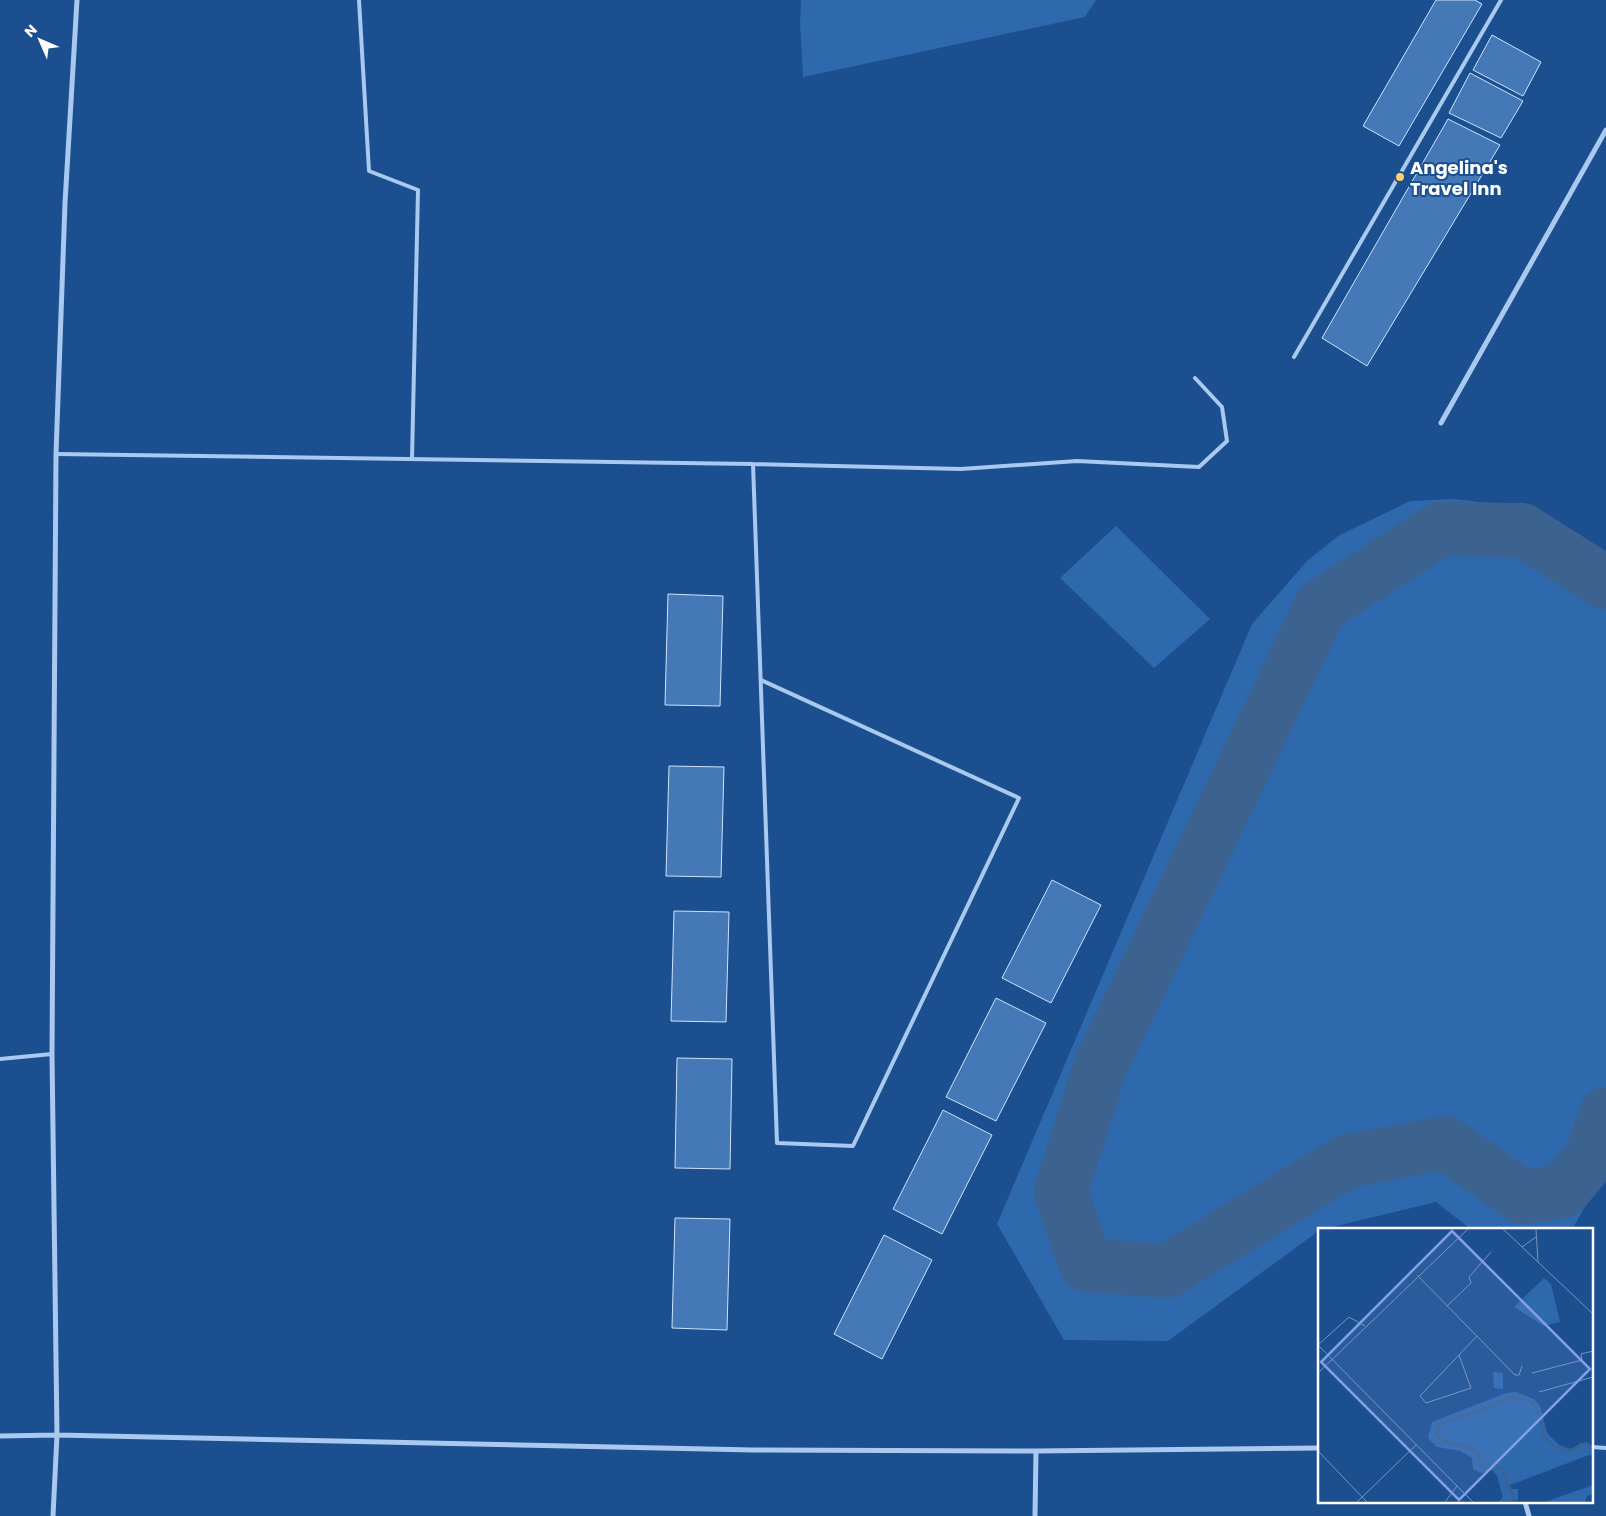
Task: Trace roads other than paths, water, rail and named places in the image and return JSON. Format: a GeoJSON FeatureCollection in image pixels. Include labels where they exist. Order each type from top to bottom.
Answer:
{"type":"FeatureCollection","features":[{"type":"Feature","properties":{"kind":"street"},"geometry":{"type":"LineString","coordinates":[[53,1516],[57,1435],[52,1054],[56,454],[65,203],[77,0]]}},
{"type":"Feature","properties":{"kind":"street"},"geometry":{"type":"LineString","coordinates":[[1441,423],[1606,130]]}},
{"type":"Feature","properties":{"kind":"street"},"geometry":{"type":"LineString","coordinates":[[0,1436],[57,1435],[753,1450],[1036,1451],[1318,1448]]}},
{"type":"Feature","properties":{"kind":"street"},"geometry":{"type":"LineString","coordinates":[[1035,1516],[1036,1451]]}},
{"type":"Feature","properties":{"kind":"lane"},"geometry":{"type":"LineString","coordinates":[[359,0],[368,171],[418,190],[412,459]]}},
{"type":"Feature","properties":{"kind":"lane"},"geometry":{"type":"LineString","coordinates":[[1294,357],[1501,0]]}},
{"type":"Feature","properties":{"kind":"lane"},"geometry":{"type":"LineString","coordinates":[[56,454],[753,464],[961,469],[1077,461],[1199,467],[1228,441],[1222,407],[1195,378]]}},
{"type":"Feature","properties":{"kind":"lane"},"geometry":{"type":"LineString","coordinates":[[753,464],[777,1143],[853,1146],[1019,798],[761,680]]}},
{"type":"Feature","properties":{"kind":"lane"},"geometry":{"type":"LineString","coordinates":[[0,1059],[52,1054]]}},
{"type":"Feature","properties":{"kind":"waterway"},"geometry":{"type":"LineString","coordinates":[[1606,583],[1522,530],[1440,529],[1321,606],[1100,1067],[1061,1191],[1086,1265],[1167,1271],[1347,1161],[1445,1143],[1522,1197],[1563,1191],[1592,1156],[1606,1114]]}},
{"type":"Feature","properties":{"kind":"place","name":"Angelina's Travel Inn"},"geometry":{"type":"Point","coordinates":[1400,177]}}]}
